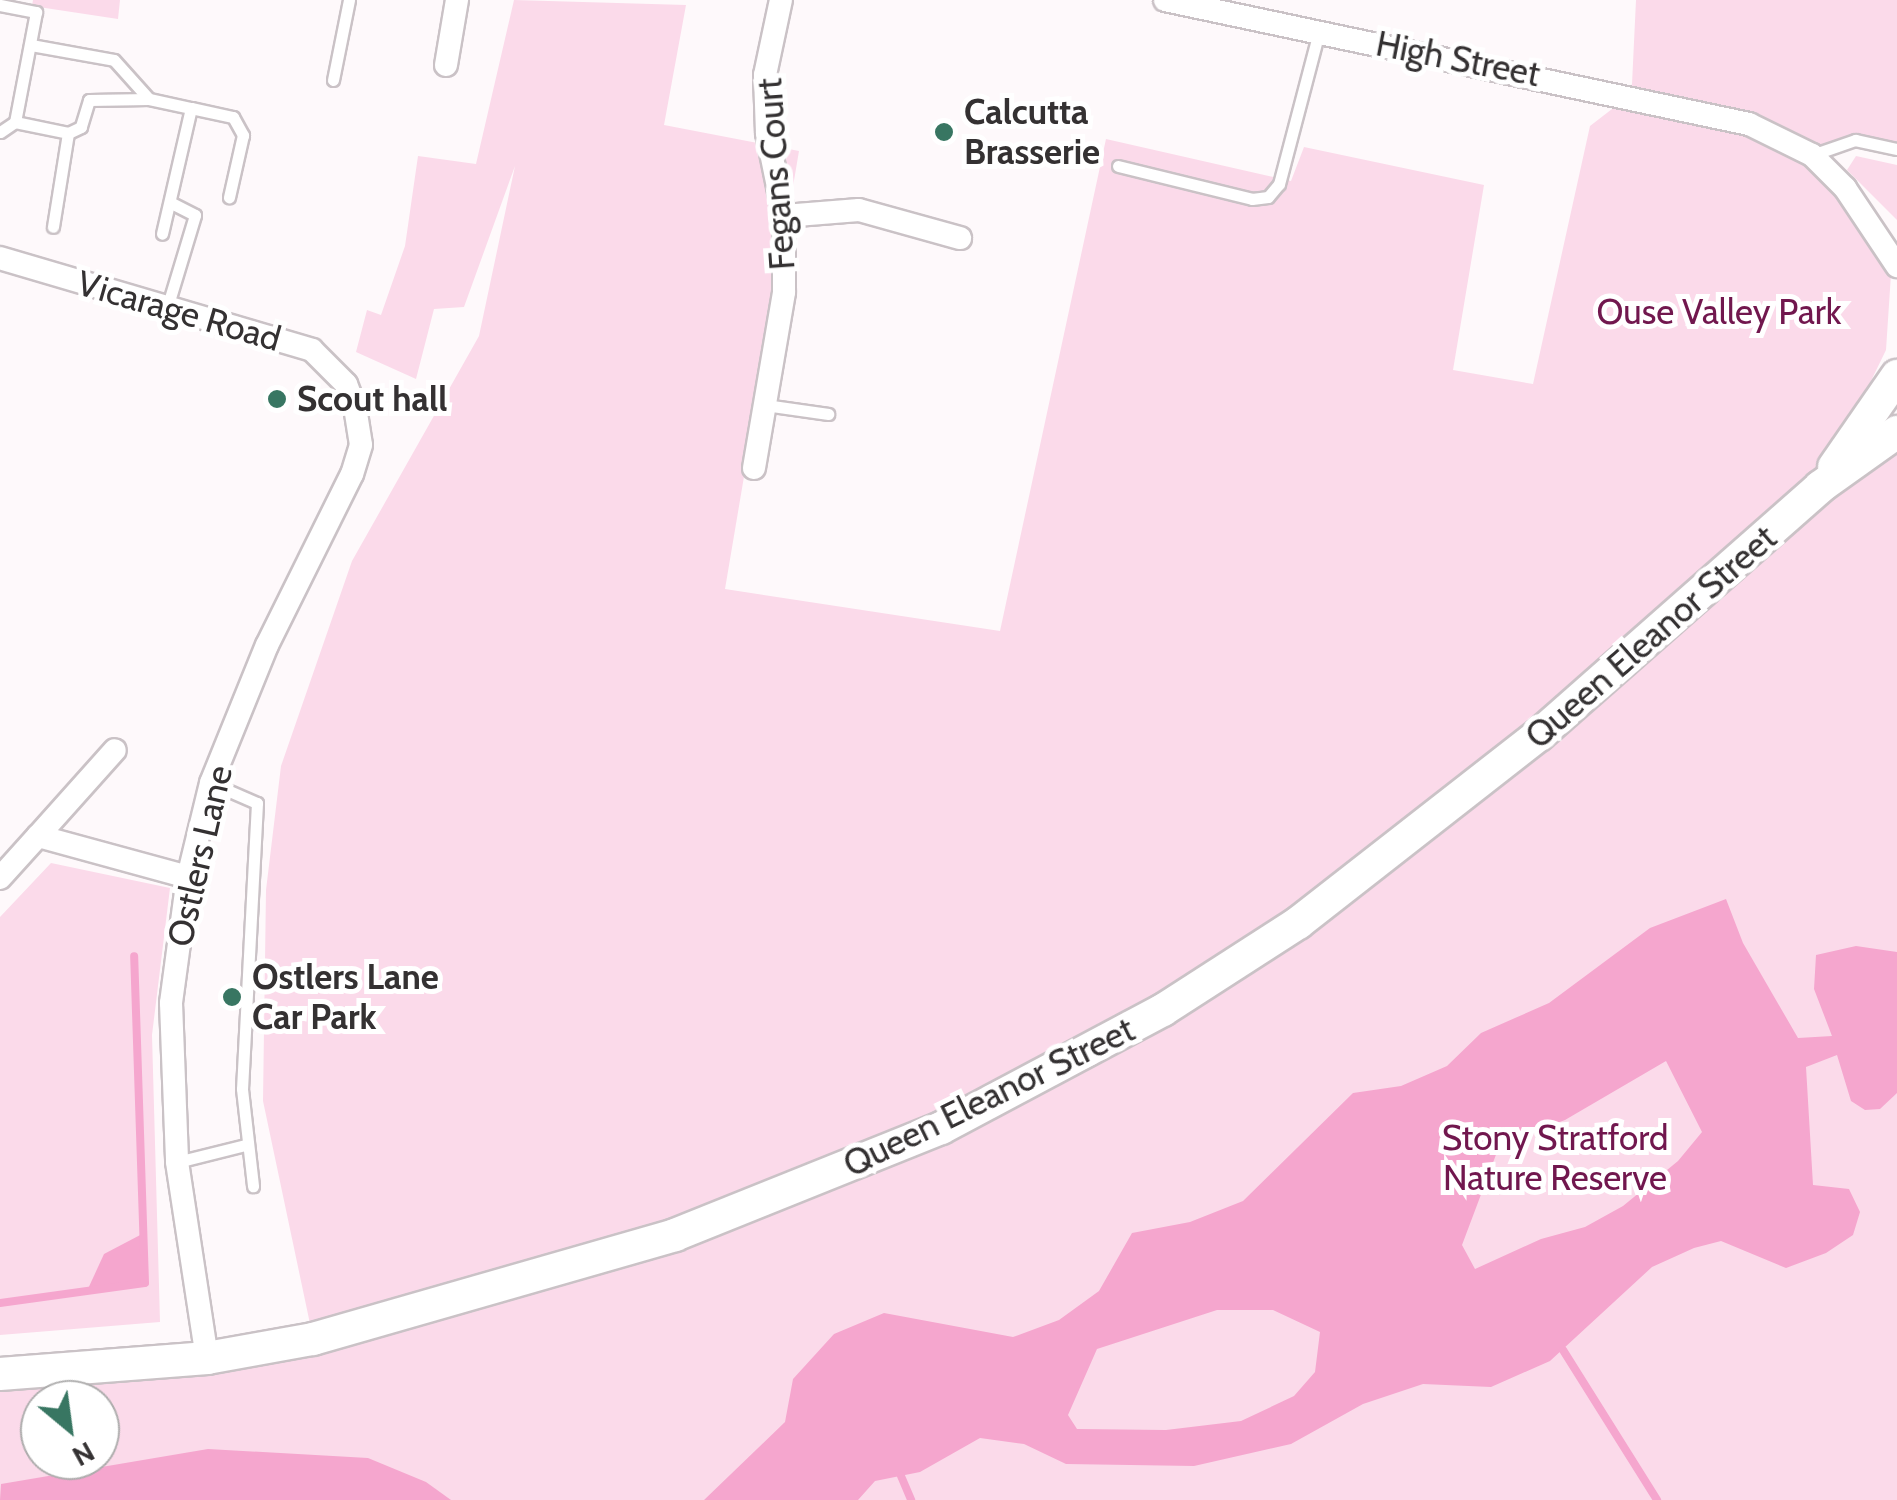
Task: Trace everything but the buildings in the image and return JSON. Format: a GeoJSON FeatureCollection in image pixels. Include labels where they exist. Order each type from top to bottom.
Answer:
{"type":"FeatureCollection","features":[{"type":"Feature","properties":{"kind":"street"},"geometry":{"type":"LineString","coordinates":[[446,64],[458,0]]}},
{"type":"Feature","properties":{"kind":"street","name":"Fegans Court"},"geometry":{"type":"LineString","coordinates":[[754,468],[784,292],[784,216],[767,133],[765,74],[782,0]]}},
{"type":"Feature","properties":{"kind":"street","name":"High Street"},"geometry":{"type":"LineString","coordinates":[[1165,0],[1223,6],[1320,31],[1749,124],[1812,155],[1845,188],[1894,263]]}},
{"type":"Feature","properties":{"kind":"street"},"geometry":{"type":"LineString","coordinates":[[784,216],[859,210],[960,238]]}},
{"type":"Feature","properties":{"kind":"street","name":"Vicarage Road"},"geometry":{"type":"LineString","coordinates":[[0,258],[312,350],[346,384]]}},
{"type":"Feature","properties":{"kind":"street"},"geometry":{"type":"LineString","coordinates":[[1894,263],[1897,286]]}},
{"type":"Feature","properties":{"kind":"street","name":"Queen Eleanor Street"},"geometry":{"type":"LineString","coordinates":[[1820,487],[1897,376]]}},
{"type":"Feature","properties":{"kind":"street","name":"Ostlers Lane"},"geometry":{"type":"LineString","coordinates":[[208,1358],[177,1162],[171,1003],[188,877],[211,783],[266,645],[352,474],[360,446],[346,384]]}},
{"type":"Feature","properties":{"kind":"street","name":"Queen Eleanor Street"},"geometry":{"type":"LineString","coordinates":[[0,1374],[208,1358],[313,1339],[659,1241],[806,1186],[1033,1081],[1163,1010],[1298,924],[1540,735],[1820,487],[1897,432]]}},
{"type":"Feature","properties":{"kind":"street"},"geometry":{"type":"LineString","coordinates":[[0,878],[115,750]]}},
{"type":"Feature","properties":{"kind":"street"},"geometry":{"type":"LineString","coordinates":[[38,836],[188,877]]}},
{"type":"Feature","properties":{"kind":"lane"},"geometry":{"type":"LineString","coordinates":[[333,80],[349,0]]}},
{"type":"Feature","properties":{"kind":"lane"},"geometry":{"type":"LineString","coordinates":[[0,5],[36,12],[15,122],[0,132]]}},
{"type":"Feature","properties":{"kind":"lane"},"geometry":{"type":"LineString","coordinates":[[1118,166],[1252,199],[1268,197],[1279,184],[1320,31]]}},
{"type":"Feature","properties":{"kind":"lane"},"geometry":{"type":"LineString","coordinates":[[30,45],[114,60],[149,99]]}},
{"type":"Feature","properties":{"kind":"lane"},"geometry":{"type":"LineString","coordinates":[[15,122],[68,133],[80,127],[89,100],[149,99],[233,117],[243,135],[228,198]]}},
{"type":"Feature","properties":{"kind":"lane"},"geometry":{"type":"LineString","coordinates":[[162,234],[191,108]]}},
{"type":"Feature","properties":{"kind":"lane"},"geometry":{"type":"LineString","coordinates":[[52,227],[68,133]]}},
{"type":"Feature","properties":{"kind":"lane"},"geometry":{"type":"LineString","coordinates":[[1812,155],[1856,140],[1897,149]]}},
{"type":"Feature","properties":{"kind":"lane"},"geometry":{"type":"LineString","coordinates":[[168,308],[195,216],[171,203]]}},
{"type":"Feature","properties":{"kind":"lane"},"geometry":{"type":"LineString","coordinates":[[764,406],[828,414]]}},
{"type":"Feature","properties":{"kind":"lane"},"geometry":{"type":"LineString","coordinates":[[211,783],[257,803],[244,1145],[252,1186]]}},
{"type":"Feature","properties":{"kind":"lane"},"geometry":{"type":"LineString","coordinates":[[177,1162],[244,1145]]}},
{"type":"Feature","properties":{"kind":"green space"},"geometry":{"type":"Polygon","coordinates":[[[33,0],[120,0],[118,19],[32,6],[33,0]]]}},
{"type":"Feature","properties":{"kind":"green space"},"geometry":{"type":"Polygon","coordinates":[[[514,0],[686,5],[664,125],[799,151],[725,589],[1000,631],[1106,139],[1291,181],[1304,147],[1484,185],[1453,370],[1533,384],[1590,126],[1625,99],[1632,84],[1636,0],[1897,0],[1897,149],[1855,140],[1813,154],[1892,259],[1886,350],[1850,424],[1897,447],[1897,1500],[0,1500],[0,1374],[313,1338],[263,1101],[266,890],[281,766],[352,561],[479,336],[515,166],[464,307],[434,309],[416,379],[356,352],[367,310],[381,315],[405,246],[418,156],[476,164],[514,0]]]}},
{"type":"Feature","properties":{"kind":"green space"},"geometry":{"type":"Polygon","coordinates":[[[1856,156],[1897,165],[1897,220],[1847,170],[1856,156]]]}},
{"type":"Feature","properties":{"kind":"green space"},"geometry":{"type":"Polygon","coordinates":[[[51,863],[170,888],[152,1035],[160,1322],[0,1335],[0,917],[51,863]]]}},
{"type":"Feature","properties":{"kind":"shaded area"},"geometry":{"type":"Polygon","coordinates":[[[1726,899],[1743,943],[1798,1038],[1832,1036],[1814,989],[1816,955],[1856,946],[1897,952],[1897,1093],[1880,1109],[1865,1110],[1851,1101],[1837,1055],[1806,1067],[1813,1185],[1849,1189],[1860,1212],[1853,1235],[1826,1253],[1786,1268],[1721,1241],[1694,1248],[1652,1267],[1550,1361],[1491,1387],[1423,1384],[1363,1404],[1291,1444],[1194,1466],[1066,1464],[1024,1444],[980,1438],[920,1472],[875,1481],[858,1500],[704,1500],[785,1422],[793,1379],[834,1334],[884,1313],[1013,1337],[1059,1320],[1099,1291],[1132,1233],[1190,1222],[1243,1201],[1353,1093],[1401,1086],[1447,1066],[1481,1033],[1549,1003],[1650,928],[1726,899]],[[1666,1061],[1565,1120],[1500,1144],[1462,1245],[1475,1269],[1541,1239],[1585,1227],[1623,1206],[1678,1161],[1702,1132],[1666,1061]],[[1217,1310],[1097,1349],[1068,1415],[1077,1429],[1166,1430],[1241,1421],[1294,1396],[1315,1372],[1320,1332],[1273,1310],[1217,1310]]]}},
{"type":"Feature","properties":{"kind":"shaded area"},"geometry":{"type":"Polygon","coordinates":[[[144,1233],[145,1283],[87,1291],[104,1254],[144,1233]]]}},
{"type":"Feature","properties":{"kind":"shaded area"},"geometry":{"type":"Polygon","coordinates":[[[208,1449],[368,1458],[426,1482],[451,1500],[0,1500],[1,1484],[25,1480],[120,1480],[120,1464],[208,1449]]]}},
{"type":"Feature","properties":{"kind":"waterway"},"geometry":{"type":"LineString","coordinates":[[0,1303],[145,1283],[134,956]]}},
{"type":"Feature","properties":{"kind":"waterway"},"geometry":{"type":"LineString","coordinates":[[1563,1350],[1657,1500]]}},
{"type":"Feature","properties":{"kind":"waterway"},"geometry":{"type":"LineString","coordinates":[[901,1476],[911,1500]]}},
{"type":"Feature","properties":{"kind":"place","name":"Calcutta Brasserie"},"geometry":{"type":"Point","coordinates":[944,132]}},
{"type":"Feature","properties":{"kind":"place","name":"Scout hall"},"geometry":{"type":"Point","coordinates":[277,399]}},
{"type":"Feature","properties":{"kind":"place","name":"Ostlers Lane Car Park"},"geometry":{"type":"Point","coordinates":[232,997]}},
{"type":"Feature","properties":{"kind":"park label","name":"Ouse Valley Park"},"geometry":{"type":"Point","coordinates":[1719,312]}},
{"type":"Feature","properties":{"kind":"park label","name":"Stony Stratford Nature Reserve"},"geometry":{"type":"Point","coordinates":[1555,1158]}}]}
